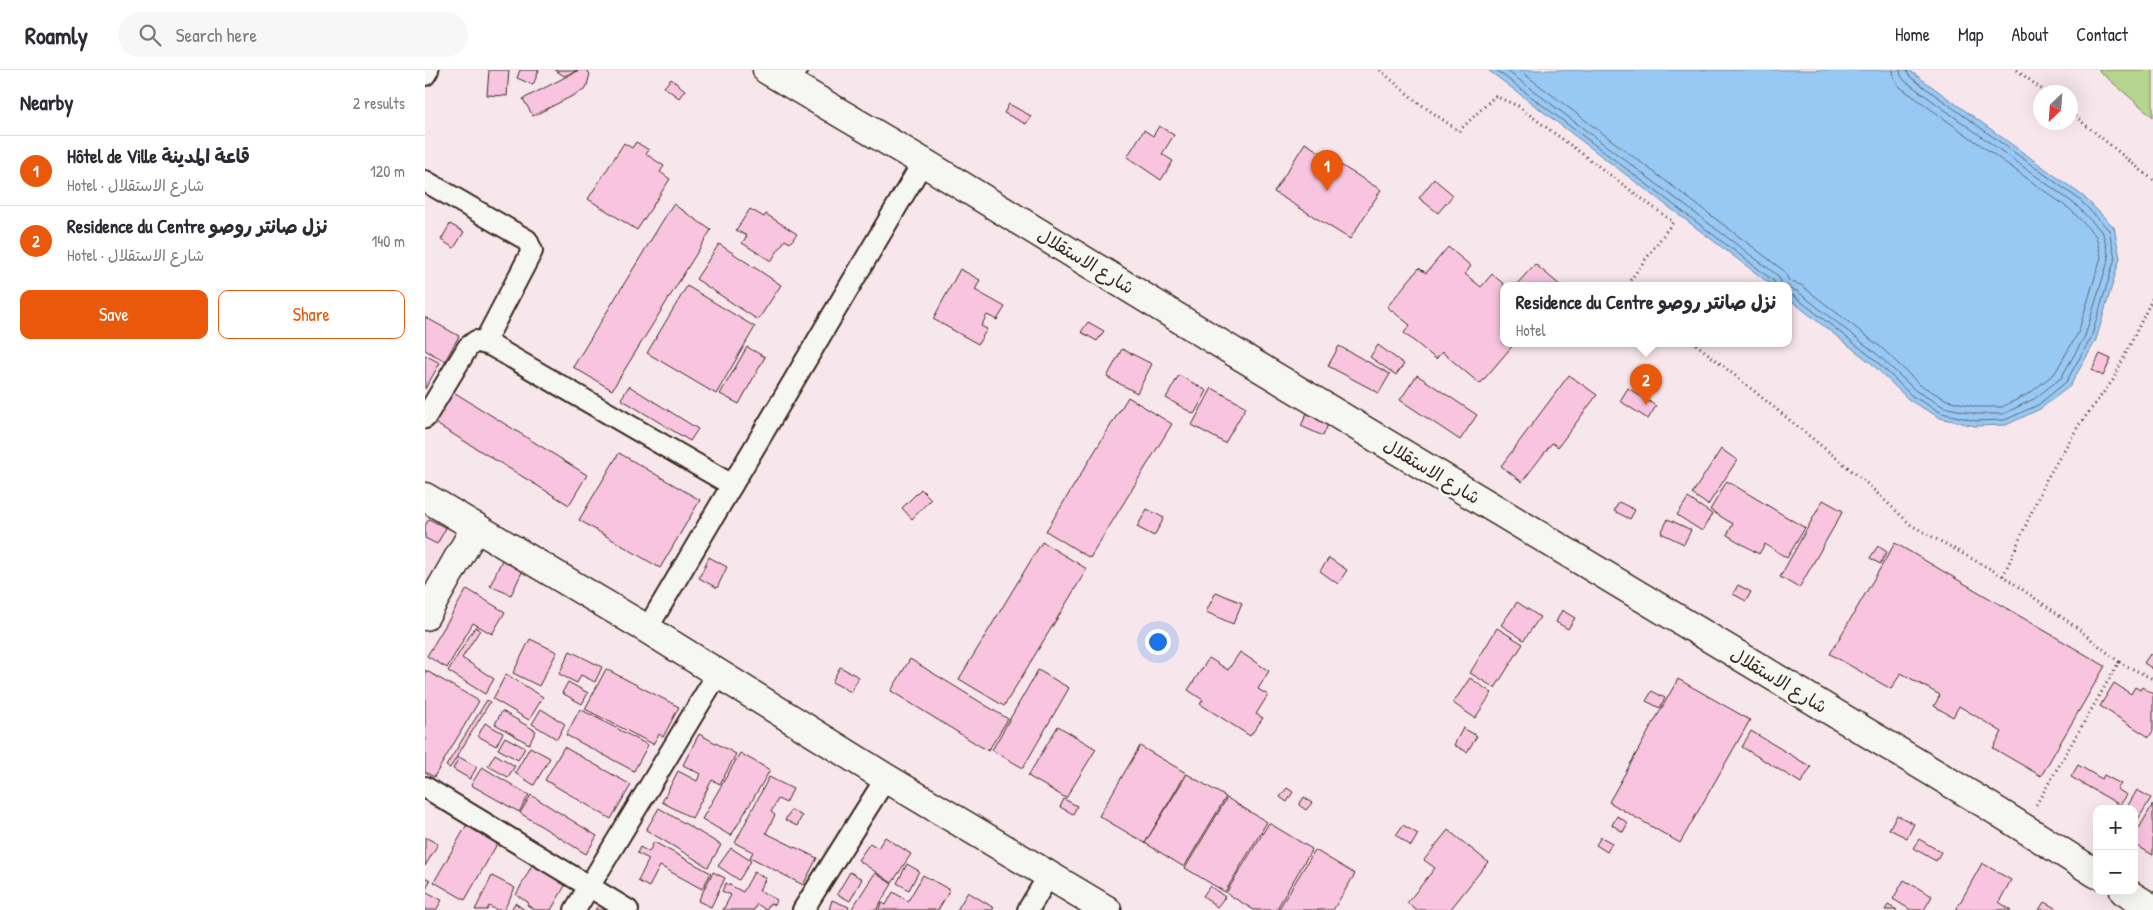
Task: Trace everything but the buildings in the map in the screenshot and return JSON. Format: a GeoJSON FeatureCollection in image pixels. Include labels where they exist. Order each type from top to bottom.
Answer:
{"type":"FeatureCollection","features":[{"type":"Feature","properties":{"kind":"main road","name":"شارع الاستقلال"},"geometry":{"type":"LineString","coordinates":[[767,70],[798,78],[923,162],[1258,367],[2093,872]]}},
{"type":"Feature","properties":{"kind":"main road"},"geometry":{"type":"LineString","coordinates":[[425,497],[718,673],[886,778],[1107,910]]}},
{"type":"Feature","properties":{"kind":"main road"},"geometry":{"type":"LineString","coordinates":[[425,616],[476,527]]}},
{"type":"Feature","properties":{"kind":"main road"},"geometry":{"type":"LineString","coordinates":[[2130,895],[2153,910]]}},
{"type":"Feature","properties":{"kind":"street"},"geometry":{"type":"LineString","coordinates":[[425,75],[428,70]]}},
{"type":"Feature","properties":{"kind":"street"},"geometry":{"type":"LineString","coordinates":[[647,630],[923,162]]}},
{"type":"Feature","properties":{"kind":"street"},"geometry":{"type":"LineString","coordinates":[[425,181],[527,240],[532,251],[484,344]]}},
{"type":"Feature","properties":{"kind":"street"},"geometry":{"type":"LineString","coordinates":[[425,418],[468,347],[476,342],[492,346],[732,485]]}},
{"type":"Feature","properties":{"kind":"street"},"geometry":{"type":"LineString","coordinates":[[575,910],[718,673]]}},
{"type":"Feature","properties":{"kind":"street"},"geometry":{"type":"LineString","coordinates":[[803,910],[886,778]]}},
{"type":"Feature","properties":{"kind":"street"},"geometry":{"type":"LineString","coordinates":[[425,787],[628,910]]}},
{"type":"Feature","properties":{"kind":"street"},"geometry":{"type":"LineString","coordinates":[[1028,910],[1049,875]]}},
{"type":"Feature","properties":{"kind":"path"},"geometry":{"type":"LineString","coordinates":[[1379,70],[1416,101],[1459,131],[1495,96],[1518,106],[1673,222],[1629,282]]}},
{"type":"Feature","properties":{"kind":"path"},"geometry":{"type":"LineString","coordinates":[[2017,70],[2036,85]]}},
{"type":"Feature","properties":{"kind":"path"},"geometry":{"type":"LineString","coordinates":[[2078,119],[2153,180]]}},
{"type":"Feature","properties":{"kind":"path"},"geometry":{"type":"LineString","coordinates":[[2003,576],[2047,480],[2079,425],[2113,380],[2153,297]]}},
{"type":"Feature","properties":{"kind":"path"},"geometry":{"type":"LineString","coordinates":[[1700,347],[1861,478],[1911,526],[2003,576],[2076,628],[2119,662],[2153,679]]}},
{"type":"Feature","properties":{"kind":"path"},"geometry":{"type":"LineString","coordinates":[[2023,828],[2119,662]]}},
{"type":"Feature","properties":{"kind":"shaded area"},"geometry":{"type":"Polygon","coordinates":[[[425,505],[459,524],[425,582],[425,505]]]}},
{"type":"Feature","properties":{"kind":"green space"},"geometry":{"type":"Polygon","coordinates":[[[2098,70],[2153,70],[2153,117],[2098,70]]]}},
{"type":"Feature","properties":{"kind":"water"},"geometry":{"type":"Polygon","coordinates":[[[1488,70],[1909,70],[2083,196],[2114,227],[2120,258],[2096,340],[2070,386],[2040,409],[2006,425],[1975,426],[1940,418],[1909,400],[1871,363],[1792,301],[1792,282],[1768,282],[1488,70]]]}},
{"type":"Feature","properties":{"kind":"place","name":"Hôtel de Ville قاعة المدينة"},"geometry":{"type":"Point","coordinates":[1327,191]}},
{"type":"Feature","properties":{"kind":"place","name":"Residence du Centre نزل صانتر روصو"},"geometry":{"type":"Point","coordinates":[1646,405]}}]}
